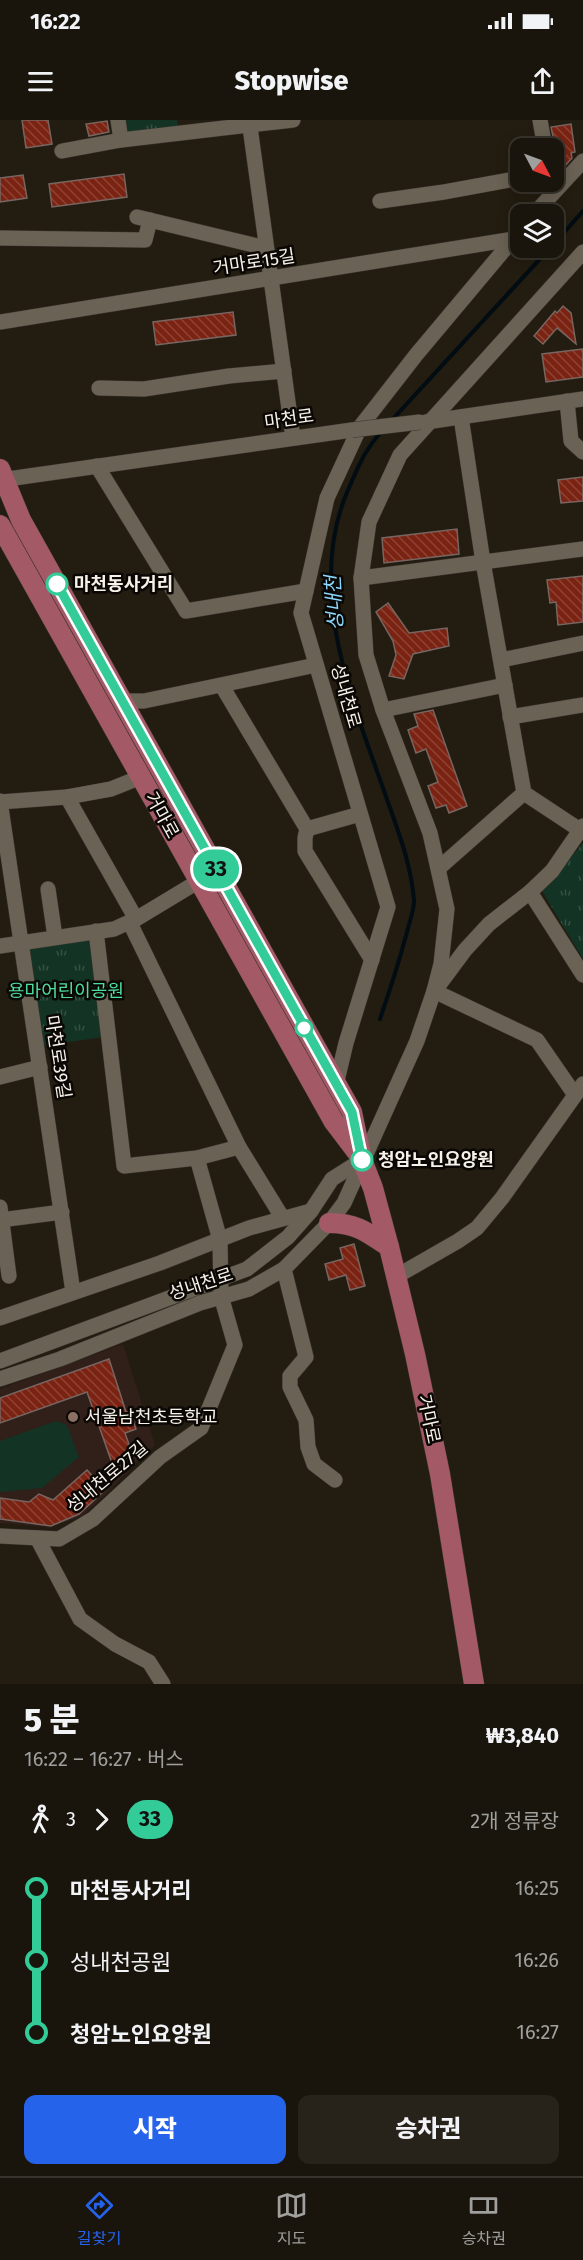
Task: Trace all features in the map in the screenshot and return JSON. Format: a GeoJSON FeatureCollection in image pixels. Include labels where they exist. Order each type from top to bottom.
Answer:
{"type":"FeatureCollection","features":[{"type":"Feature","properties":{"kind":"main road","name":"거마로"},"geometry":{"type":"LineString","coordinates":[[2,476],[21,519],[352,1112],[362,1160],[373,1188],[416,1354],[440,1474],[474,1684]]}},
{"type":"Feature","properties":{"kind":"main road","name":"거마로"},"geometry":{"type":"LineString","coordinates":[[1,529],[334,1122],[362,1160]]}},
{"type":"Feature","properties":{"kind":"main road"},"geometry":{"type":"LineString","coordinates":[[329,1223],[342,1223],[360,1228],[389,1246]]}},
{"type":"Feature","properties":{"kind":"street"},"geometry":{"type":"LineString","coordinates":[[118,120],[121,140]]}},
{"type":"Feature","properties":{"kind":"street"},"geometry":{"type":"LineString","coordinates":[[62,151],[186,126],[293,120]]}},
{"type":"Feature","properties":{"kind":"street"},"geometry":{"type":"LineString","coordinates":[[540,120],[543,138]]}},
{"type":"Feature","properties":{"kind":"street"},"geometry":{"type":"LineString","coordinates":[[249,123],[293,438]]}},
{"type":"Feature","properties":{"kind":"street"},"geometry":{"type":"LineString","coordinates":[[564,177],[583,161]]}},
{"type":"Feature","properties":{"kind":"street"},"geometry":{"type":"LineString","coordinates":[[380,201],[510,180]]}},
{"type":"Feature","properties":{"kind":"street"},"geometry":{"type":"LineString","coordinates":[[0,238],[145,240],[144,219],[266,248]]}},
{"type":"Feature","properties":{"kind":"street","name":"거마로15길"},"geometry":{"type":"LineString","coordinates":[[0,321],[271,279],[510,236]]}},
{"type":"Feature","properties":{"kind":"street","name":"성내천로"},"geometry":{"type":"LineString","coordinates":[[336,1085],[388,907],[301,613],[327,498],[360,427],[416,355],[510,243]]}},
{"type":"Feature","properties":{"kind":"street","name":"성내천로"},"geometry":{"type":"LineString","coordinates":[[0,1379],[60,1359],[200,1303],[249,1289],[284,1269],[329,1223],[344,1203],[417,1041],[441,964],[447,909],[430,833],[383,710],[366,655],[361,578],[369,522],[400,455],[425,422],[583,252]]}},
{"type":"Feature","properties":{"kind":"street"},"geometry":{"type":"LineString","coordinates":[[99,388],[144,389],[229,376],[284,371]]}},
{"type":"Feature","properties":{"kind":"street","name":"마천로"},"geometry":{"type":"LineString","coordinates":[[2,476],[97,466],[583,399]]}},
{"type":"Feature","properties":{"kind":"street"},"geometry":{"type":"LineString","coordinates":[[567,401],[571,441],[583,452]]}},
{"type":"Feature","properties":{"kind":"street"},"geometry":{"type":"LineString","coordinates":[[397,1276],[477,1228],[502,1198],[579,1089],[537,1040],[434,991],[465,950],[489,924],[530,892],[552,871],[581,828],[524,793],[483,562],[461,417]]}},
{"type":"Feature","properties":{"kind":"street"},"geometry":{"type":"LineString","coordinates":[[97,466],[186,611],[306,591]]}},
{"type":"Feature","properties":{"kind":"street"},"geometry":{"type":"LineString","coordinates":[[361,578],[583,549]]}},
{"type":"Feature","properties":{"kind":"street"},"geometry":{"type":"LineString","coordinates":[[501,660],[583,643]]}},
{"type":"Feature","properties":{"kind":"street"},"geometry":{"type":"LineString","coordinates":[[122,701],[144,701],[316,665]]}},
{"type":"Feature","properties":{"kind":"street"},"geometry":{"type":"LineString","coordinates":[[222,686],[307,829],[304,838],[305,851],[372,960]]}},
{"type":"Feature","properties":{"kind":"street","name":"성내천로"},"geometry":{"type":"LineString","coordinates":[[383,710],[505,686]]}},
{"type":"Feature","properties":{"kind":"street"},"geometry":{"type":"LineString","coordinates":[[510,717],[583,705]]}},
{"type":"Feature","properties":{"kind":"street"},"geometry":{"type":"LineString","coordinates":[[0,802],[67,796],[111,789],[141,777]]}},
{"type":"Feature","properties":{"kind":"street"},"geometry":{"type":"LineString","coordinates":[[439,868],[524,793]]}},
{"type":"Feature","properties":{"kind":"street"},"geometry":{"type":"LineString","coordinates":[[67,796],[133,921],[239,1147],[282,1217]]}},
{"type":"Feature","properties":{"kind":"street","name":"마천로39길"},"geometry":{"type":"LineString","coordinates":[[0,802],[5,866],[21,942],[73,1292]]}},
{"type":"Feature","properties":{"kind":"street"},"geometry":{"type":"LineString","coordinates":[[307,829],[360,814]]}},
{"type":"Feature","properties":{"kind":"street"},"geometry":{"type":"LineString","coordinates":[[0,946],[114,929],[133,921],[199,881]]}},
{"type":"Feature","properties":{"kind":"street"},"geometry":{"type":"LineString","coordinates":[[48,889],[55,937]]}},
{"type":"Feature","properties":{"kind":"street"},"geometry":{"type":"LineString","coordinates":[[530,892],[583,975]]}},
{"type":"Feature","properties":{"kind":"street"},"geometry":{"type":"LineString","coordinates":[[96,931],[124,1166],[197,1158],[239,1147]]}},
{"type":"Feature","properties":{"kind":"street"},"geometry":{"type":"LineString","coordinates":[[0,1077],[40,1067]]}},
{"type":"Feature","properties":{"kind":"street","name":"성내천로"},"geometry":{"type":"LineString","coordinates":[[197,1158],[220,1240],[221,1279]]}},
{"type":"Feature","properties":{"kind":"street","name":"성내천로"},"geometry":{"type":"LineString","coordinates":[[0,1361],[247,1269],[288,1237],[311,1211],[332,1179],[362,1160]]}},
{"type":"Feature","properties":{"kind":"street"},"geometry":{"type":"LineString","coordinates":[[1,1317],[282,1217],[311,1211]]}},
{"type":"Feature","properties":{"kind":"street"},"geometry":{"type":"LineString","coordinates":[[9,1276],[1,1216],[62,1212]]}},
{"type":"Feature","properties":{"kind":"street"},"geometry":{"type":"LineString","coordinates":[[284,1269],[306,1357],[290,1376],[290,1387],[306,1420],[308,1447],[314,1464],[335,1480]]}},
{"type":"Feature","properties":{"kind":"street","name":"성내천로27길"},"geometry":{"type":"LineString","coordinates":[[0,1536],[59,1539],[93,1519],[160,1457],[201,1428],[235,1345],[221,1296],[221,1279]]}},
{"type":"Feature","properties":{"kind":"street"},"geometry":{"type":"LineString","coordinates":[[37,1538],[80,1619],[115,1644],[149,1662],[163,1684]]}},
{"type":"Feature","properties":{"kind":"shaded area","name":"서울남천초등학교"},"geometry":{"type":"Polygon","coordinates":[[[123,1344],[155,1445],[83,1516],[49,1527],[0,1523],[0,1389],[123,1344]]]}},
{"type":"Feature","properties":{"kind":"green space"},"geometry":{"type":"Polygon","coordinates":[[[123,120],[177,120],[178,130],[126,137],[123,120]]]}},
{"type":"Feature","properties":{"kind":"green space"},"geometry":{"type":"Polygon","coordinates":[[[583,843],[583,959],[542,891],[583,843]]]}},
{"type":"Feature","properties":{"kind":"green space","name":"용마어린이공원"},"geometry":{"type":"Polygon","coordinates":[[[93,937],[105,1037],[39,1046],[27,945],[93,937]]]}},
{"type":"Feature","properties":{"kind":"green space"},"geometry":{"type":"Polygon","coordinates":[[[56,1421],[67,1425],[79,1457],[42,1488],[0,1492],[0,1441],[56,1421]]]}},
{"type":"Feature","properties":{"kind":"building"},"geometry":{"type":"Polygon","coordinates":[[[22,120],[48,120],[52,144],[26,148],[22,120]]]}},
{"type":"Feature","properties":{"kind":"building"},"geometry":{"type":"Polygon","coordinates":[[[107,121],[109,132],[89,136],[86,124],[107,121]]]}},
{"type":"Feature","properties":{"kind":"building"},"geometry":{"type":"Polygon","coordinates":[[[571,124],[575,152],[571,153],[572,158],[564,167],[564,138],[553,138],[551,127],[571,124]]]}},
{"type":"Feature","properties":{"kind":"building"},"geometry":{"type":"Polygon","coordinates":[[[124,174],[127,197],[52,207],[49,184],[124,174]]]}},
{"type":"Feature","properties":{"kind":"building"},"geometry":{"type":"Polygon","coordinates":[[[23,175],[27,198],[0,202],[0,178],[23,175]]]}},
{"type":"Feature","properties":{"kind":"building"},"geometry":{"type":"Polygon","coordinates":[[[563,306],[571,313],[576,344],[557,328],[543,344],[534,336],[555,311],[557,313],[563,306]]]}},
{"type":"Feature","properties":{"kind":"building"},"geometry":{"type":"Polygon","coordinates":[[[233,312],[236,335],[156,345],[153,322],[233,312]]]}},
{"type":"Feature","properties":{"kind":"building"},"geometry":{"type":"Polygon","coordinates":[[[583,349],[583,377],[546,382],[542,354],[583,349]]]}},
{"type":"Feature","properties":{"kind":"building"},"geometry":{"type":"Polygon","coordinates":[[[583,477],[583,501],[561,503],[558,480],[583,477]]]}},
{"type":"Feature","properties":{"kind":"building"},"geometry":{"type":"Polygon","coordinates":[[[457,529],[459,554],[384,563],[382,538],[457,529]]]}},
{"type":"Feature","properties":{"kind":"building"},"geometry":{"type":"Polygon","coordinates":[[[583,576],[583,622],[558,625],[556,602],[550,603],[547,580],[583,576]]]}},
{"type":"Feature","properties":{"kind":"building"},"geometry":{"type":"Polygon","coordinates":[[[388,603],[409,633],[447,628],[449,646],[413,654],[404,679],[389,676],[396,655],[393,641],[376,612],[388,603]]]}},
{"type":"Feature","properties":{"kind":"building"},"geometry":{"type":"Polygon","coordinates":[[[433,710],[467,806],[449,813],[446,805],[436,808],[428,786],[438,782],[426,749],[416,753],[408,730],[418,726],[414,714],[433,710]]]}},
{"type":"Feature","properties":{"kind":"building"},"geometry":{"type":"Polygon","coordinates":[[[354,1244],[365,1286],[350,1290],[346,1275],[329,1280],[325,1264],[343,1259],[340,1248],[354,1244]]]}},
{"type":"Feature","properties":{"kind":"building"},"geometry":{"type":"Polygon","coordinates":[[[109,1359],[126,1412],[129,1411],[136,1429],[125,1433],[133,1456],[112,1463],[87,1392],[0,1423],[0,1398],[109,1359]]]}},
{"type":"Feature","properties":{"kind":"building"},"geometry":{"type":"Polygon","coordinates":[[[87,1470],[105,1490],[79,1514],[51,1526],[0,1519],[0,1498],[29,1502],[39,1494],[53,1500],[87,1470]]]}},
{"type":"Feature","properties":{"kind":"waterway","name":"성내천"},"geometry":{"type":"LineString","coordinates":[[564,233],[583,211]]}},
{"type":"Feature","properties":{"kind":"waterway","name":"성내천"},"geometry":{"type":"LineString","coordinates":[[391,421],[541,258]]}},
{"type":"Feature","properties":{"kind":"waterway","name":"성내천"},"geometry":{"type":"LineString","coordinates":[[380,1019],[401,954],[414,901],[410,872],[402,844],[346,678],[337,640],[332,602],[331,564],[336,527],[348,490],[366,452],[382,431]]}},
{"type":"Feature","properties":{"kind":"bus line","name":"33"},"geometry":{"type":"LineString","coordinates":[[57,584],[352,1112],[362,1160]]}},
{"type":"Feature","properties":{"kind":"place","name":"마천동사거리"},"geometry":{"type":"Point","coordinates":[57,584]}},
{"type":"Feature","properties":{"kind":"place","name":"청암노인요양원"},"geometry":{"type":"Point","coordinates":[362,1160]}},
{"type":"Feature","properties":{"kind":"place","name":"서울남천초등학교"},"geometry":{"type":"Point","coordinates":[73,1417]}}]}
